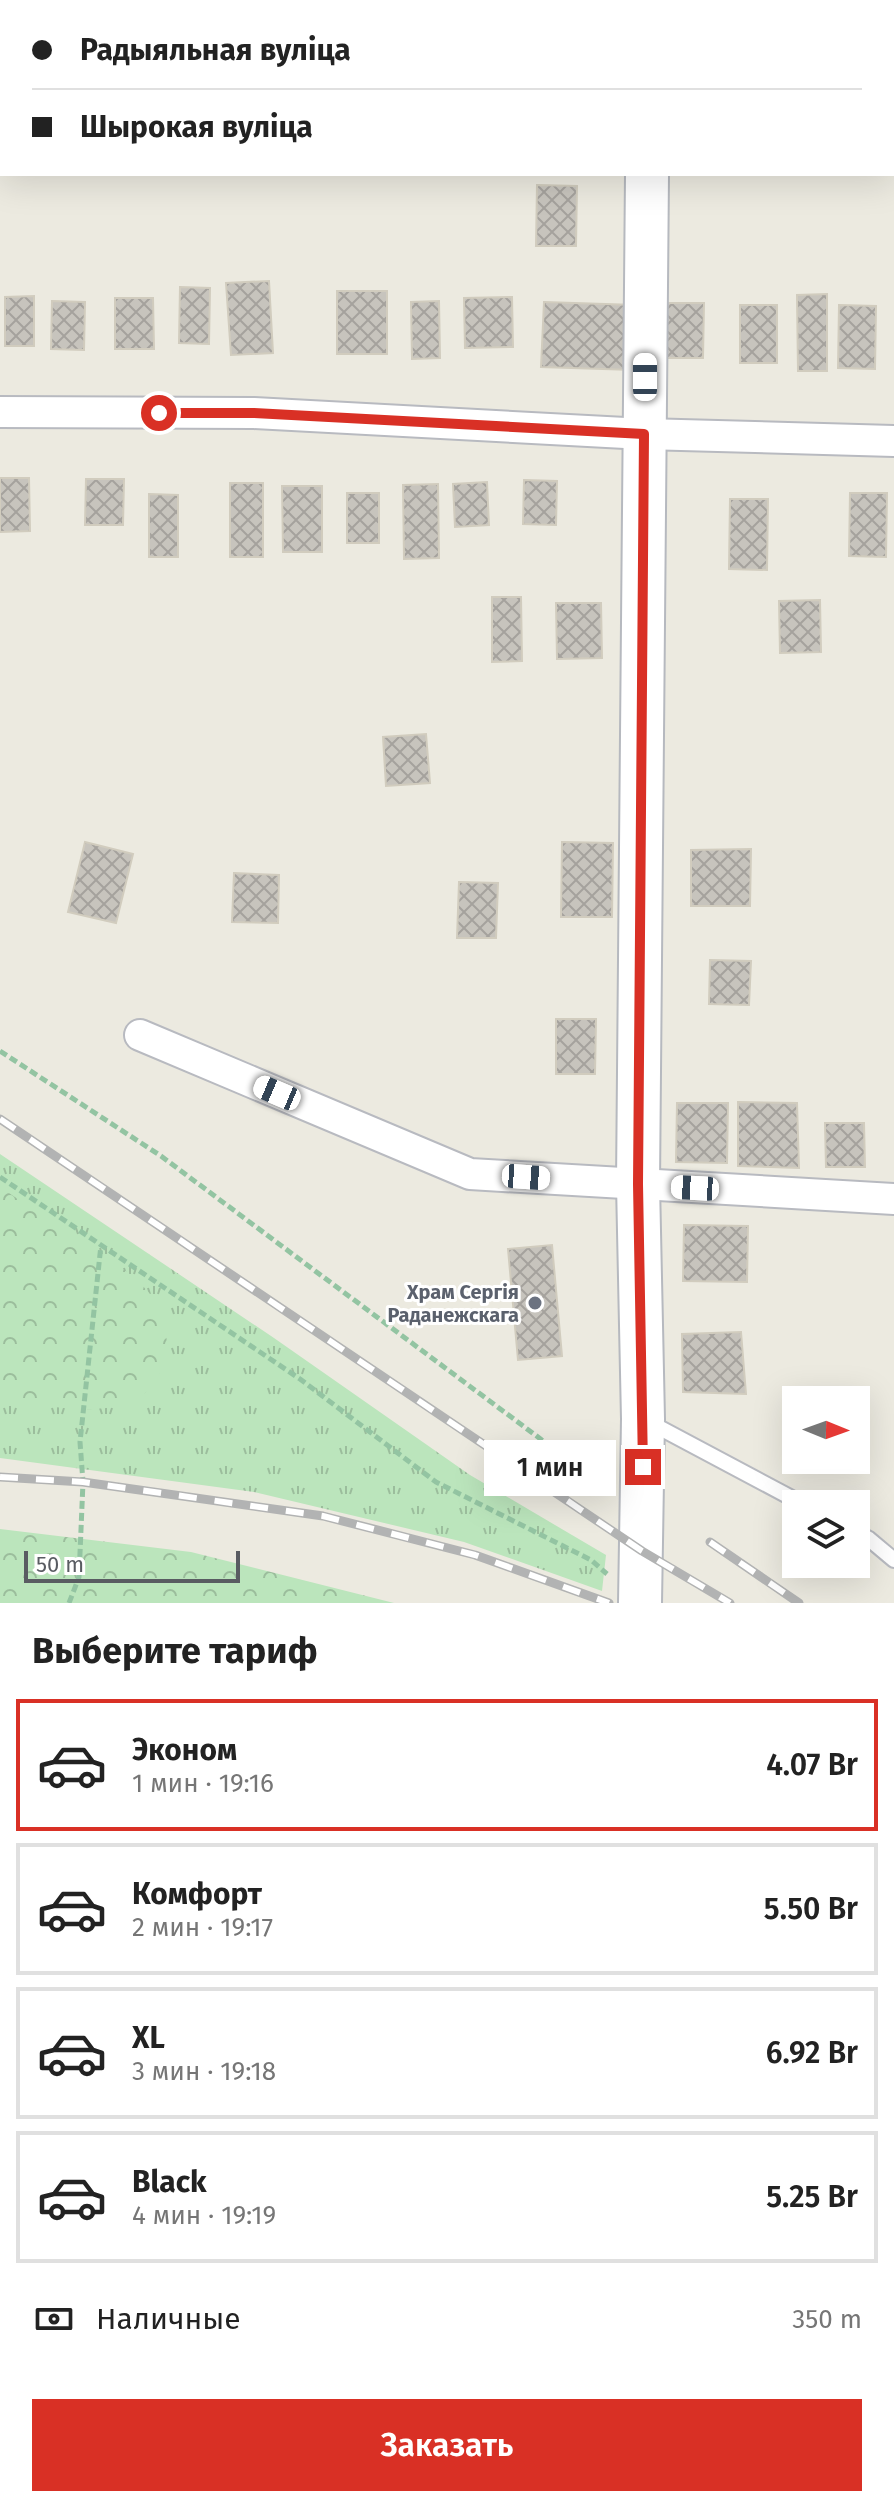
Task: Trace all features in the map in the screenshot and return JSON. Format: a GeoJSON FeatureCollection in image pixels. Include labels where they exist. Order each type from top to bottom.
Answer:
{"type":"FeatureCollection","features":[{"type":"Feature","properties":{"kind":"street"},"geometry":{"type":"LineString","coordinates":[[627,1592],[642,1515],[638,1184],[647,176]]}},
{"type":"Feature","properties":{"kind":"street"},"geometry":{"type":"LineString","coordinates":[[0,412],[254,413],[644,434],[894,441]]}},
{"type":"Feature","properties":{"kind":"street"},"geometry":{"type":"LineString","coordinates":[[140,1035],[470,1174],[894,1199]]}},
{"type":"Feature","properties":{"kind":"lane"},"geometry":{"type":"LineString","coordinates":[[643,1419],[782,1493]]}},
{"type":"Feature","properties":{"kind":"lane"},"geometry":{"type":"LineString","coordinates":[[870,1540],[894,1560]]}},
{"type":"Feature","properties":{"kind":"path"},"geometry":{"type":"LineString","coordinates":[[0,1051],[161,1156],[642,1515]]}},
{"type":"Feature","properties":{"kind":"path"},"geometry":{"type":"LineString","coordinates":[[0,1177],[300,1379],[436,1482],[591,1560],[627,1592]]}},
{"type":"Feature","properties":{"kind":"path"},"geometry":{"type":"LineString","coordinates":[[69,1603],[79,1577],[83,1482],[80,1442],[101,1245]]}},
{"type":"Feature","properties":{"kind":"green space"},"geometry":{"type":"Polygon","coordinates":[[[0,1154],[274,1338],[470,1475],[606,1555],[602,1591],[464,1542],[254,1492],[0,1458],[0,1154]]]}},
{"type":"Feature","properties":{"kind":"green space"},"geometry":{"type":"Polygon","coordinates":[[[0,1187],[118,1265],[155,1301],[165,1325],[165,1358],[155,1381],[140,1397],[120,1405],[96,1409],[71,1409],[0,1399],[0,1187]]]}},
{"type":"Feature","properties":{"kind":"green space"},"geometry":{"type":"Polygon","coordinates":[[[0,1529],[191,1552],[394,1603],[0,1603],[0,1529]]]}},
{"type":"Feature","properties":{"kind":"building"},"geometry":{"type":"Polygon","coordinates":[[[537,185],[577,186],[576,246],[536,246],[537,185]]]}},
{"type":"Feature","properties":{"kind":"building"},"geometry":{"type":"Polygon","coordinates":[[[269,281],[273,353],[231,355],[226,283],[269,281]]]}},
{"type":"Feature","properties":{"kind":"building"},"geometry":{"type":"Polygon","coordinates":[[[180,287],[210,288],[209,344],[179,343],[180,287]]]}},
{"type":"Feature","properties":{"kind":"building"},"geometry":{"type":"Polygon","coordinates":[[[337,291],[387,291],[387,354],[337,354],[337,291]]]}},
{"type":"Feature","properties":{"kind":"building"},"geometry":{"type":"Polygon","coordinates":[[[827,294],[827,371],[798,371],[797,295],[827,294]]]}},
{"type":"Feature","properties":{"kind":"building"},"geometry":{"type":"Polygon","coordinates":[[[34,296],[34,346],[5,346],[5,297],[34,296]]]}},
{"type":"Feature","properties":{"kind":"building"},"geometry":{"type":"Polygon","coordinates":[[[512,297],[513,347],[465,348],[464,298],[512,297]]]}},
{"type":"Feature","properties":{"kind":"building"},"geometry":{"type":"Polygon","coordinates":[[[115,298],[153,298],[154,349],[115,349],[115,298]]]}},
{"type":"Feature","properties":{"kind":"building"},"geometry":{"type":"Polygon","coordinates":[[[52,301],[85,302],[84,350],[51,349],[52,301]]]}},
{"type":"Feature","properties":{"kind":"building"},"geometry":{"type":"Polygon","coordinates":[[[439,301],[440,358],[412,359],[411,302],[439,301]]]}},
{"type":"Feature","properties":{"kind":"building"},"geometry":{"type":"Polygon","coordinates":[[[544,302],[635,305],[633,370],[541,367],[544,302]]]}},
{"type":"Feature","properties":{"kind":"building"},"geometry":{"type":"Polygon","coordinates":[[[666,303],[704,303],[703,358],[666,358],[666,303]]]}},
{"type":"Feature","properties":{"kind":"building"},"geometry":{"type":"Polygon","coordinates":[[[740,305],[777,305],[777,363],[740,363],[740,305]]]}},
{"type":"Feature","properties":{"kind":"building"},"geometry":{"type":"Polygon","coordinates":[[[839,305],[876,306],[875,369],[838,368],[839,305]]]}},
{"type":"Feature","properties":{"kind":"building"},"geometry":{"type":"Polygon","coordinates":[[[0,478],[29,478],[30,531],[0,532],[0,478]]]}},
{"type":"Feature","properties":{"kind":"building"},"geometry":{"type":"Polygon","coordinates":[[[86,479],[124,479],[123,525],[85,525],[86,479]]]}},
{"type":"Feature","properties":{"kind":"building"},"geometry":{"type":"Polygon","coordinates":[[[524,480],[557,481],[556,525],[523,524],[524,480]]]}},
{"type":"Feature","properties":{"kind":"building"},"geometry":{"type":"Polygon","coordinates":[[[487,482],[489,525],[455,527],[453,484],[487,482]]]}},
{"type":"Feature","properties":{"kind":"building"},"geometry":{"type":"Polygon","coordinates":[[[230,483],[263,483],[263,557],[230,557],[230,483]]]}},
{"type":"Feature","properties":{"kind":"building"},"geometry":{"type":"Polygon","coordinates":[[[438,484],[439,558],[404,559],[403,485],[438,484]]]}},
{"type":"Feature","properties":{"kind":"building"},"geometry":{"type":"Polygon","coordinates":[[[282,486],[322,486],[322,552],[283,552],[282,486]]]}},
{"type":"Feature","properties":{"kind":"building"},"geometry":{"type":"Polygon","coordinates":[[[347,493],[379,493],[379,543],[347,543],[347,493]]]}},
{"type":"Feature","properties":{"kind":"building"},"geometry":{"type":"Polygon","coordinates":[[[850,493],[887,493],[886,557],[849,556],[850,493]]]}},
{"type":"Feature","properties":{"kind":"building"},"geometry":{"type":"Polygon","coordinates":[[[149,494],[178,495],[178,557],[149,557],[149,494]]]}},
{"type":"Feature","properties":{"kind":"building"},"geometry":{"type":"Polygon","coordinates":[[[730,499],[768,499],[767,570],[729,569],[730,499]]]}},
{"type":"Feature","properties":{"kind":"building"},"geometry":{"type":"Polygon","coordinates":[[[492,597],[521,597],[522,661],[492,662],[492,597]]]}},
{"type":"Feature","properties":{"kind":"building"},"geometry":{"type":"Polygon","coordinates":[[[820,600],[821,652],[780,653],[779,601],[820,600]]]}},
{"type":"Feature","properties":{"kind":"building"},"geometry":{"type":"Polygon","coordinates":[[[556,603],[601,603],[602,658],[557,659],[556,603]]]}},
{"type":"Feature","properties":{"kind":"building"},"geometry":{"type":"Polygon","coordinates":[[[426,734],[430,783],[386,786],[383,737],[426,734]]]}},
{"type":"Feature","properties":{"kind":"building"},"geometry":{"type":"Polygon","coordinates":[[[85,842],[133,854],[116,923],[68,912],[85,842]]]}},
{"type":"Feature","properties":{"kind":"building"},"geometry":{"type":"Polygon","coordinates":[[[562,842],[613,843],[612,917],[561,917],[562,842]]]}},
{"type":"Feature","properties":{"kind":"building"},"geometry":{"type":"Polygon","coordinates":[[[751,849],[750,906],[691,906],[691,850],[751,849]]]}},
{"type":"Feature","properties":{"kind":"building"},"geometry":{"type":"Polygon","coordinates":[[[234,873],[279,875],[278,923],[232,922],[234,873]]]}},
{"type":"Feature","properties":{"kind":"building"},"geometry":{"type":"Polygon","coordinates":[[[459,882],[498,883],[496,938],[457,938],[459,882]]]}},
{"type":"Feature","properties":{"kind":"building"},"geometry":{"type":"Polygon","coordinates":[[[710,960],[751,961],[749,1005],[709,1004],[710,960]]]}},
{"type":"Feature","properties":{"kind":"building"},"geometry":{"type":"Polygon","coordinates":[[[556,1019],[596,1019],[595,1074],[556,1074],[556,1019]]]}},
{"type":"Feature","properties":{"kind":"building"},"geometry":{"type":"Polygon","coordinates":[[[738,1102],[797,1103],[799,1168],[738,1166],[738,1102]]]}},
{"type":"Feature","properties":{"kind":"building"},"geometry":{"type":"Polygon","coordinates":[[[677,1103],[728,1103],[727,1163],[676,1162],[677,1103]]]}},
{"type":"Feature","properties":{"kind":"building"},"geometry":{"type":"Polygon","coordinates":[[[825,1123],[864,1123],[865,1167],[826,1167],[825,1123]]]}},
{"type":"Feature","properties":{"kind":"building"},"geometry":{"type":"Polygon","coordinates":[[[684,1225],[748,1226],[747,1282],[683,1281],[684,1225]]]}},
{"type":"Feature","properties":{"kind":"building","name":"Храм Сергія Раданежскага"},"geometry":{"type":"Polygon","coordinates":[[[552,1245],[562,1356],[518,1360],[508,1249],[552,1245]]]}},
{"type":"Feature","properties":{"kind":"building"},"geometry":{"type":"Polygon","coordinates":[[[741,1332],[746,1394],[683,1392],[682,1334],[741,1332]]]}},
{"type":"Feature","properties":{"kind":"railway"},"geometry":{"type":"LineString","coordinates":[[0,1119],[642,1551],[730,1603]]}},
{"type":"Feature","properties":{"kind":"railway"},"geometry":{"type":"LineString","coordinates":[[0,1477],[83,1482],[323,1516],[475,1555],[609,1603]]}},
{"type":"Feature","properties":{"kind":"railway"},"geometry":{"type":"LineString","coordinates":[[710,1542],[799,1603]]}},
{"type":"Feature","properties":{"kind":"place","name":"Храм Сергія Раданежскага"},"geometry":{"type":"Point","coordinates":[535,1303]}},
{"type":"Feature","properties":{"kind":"route"},"geometry":{"type":"LineString","coordinates":[[159,413],[254,413],[644,434],[638,1184],[643,1467]]}}]}
